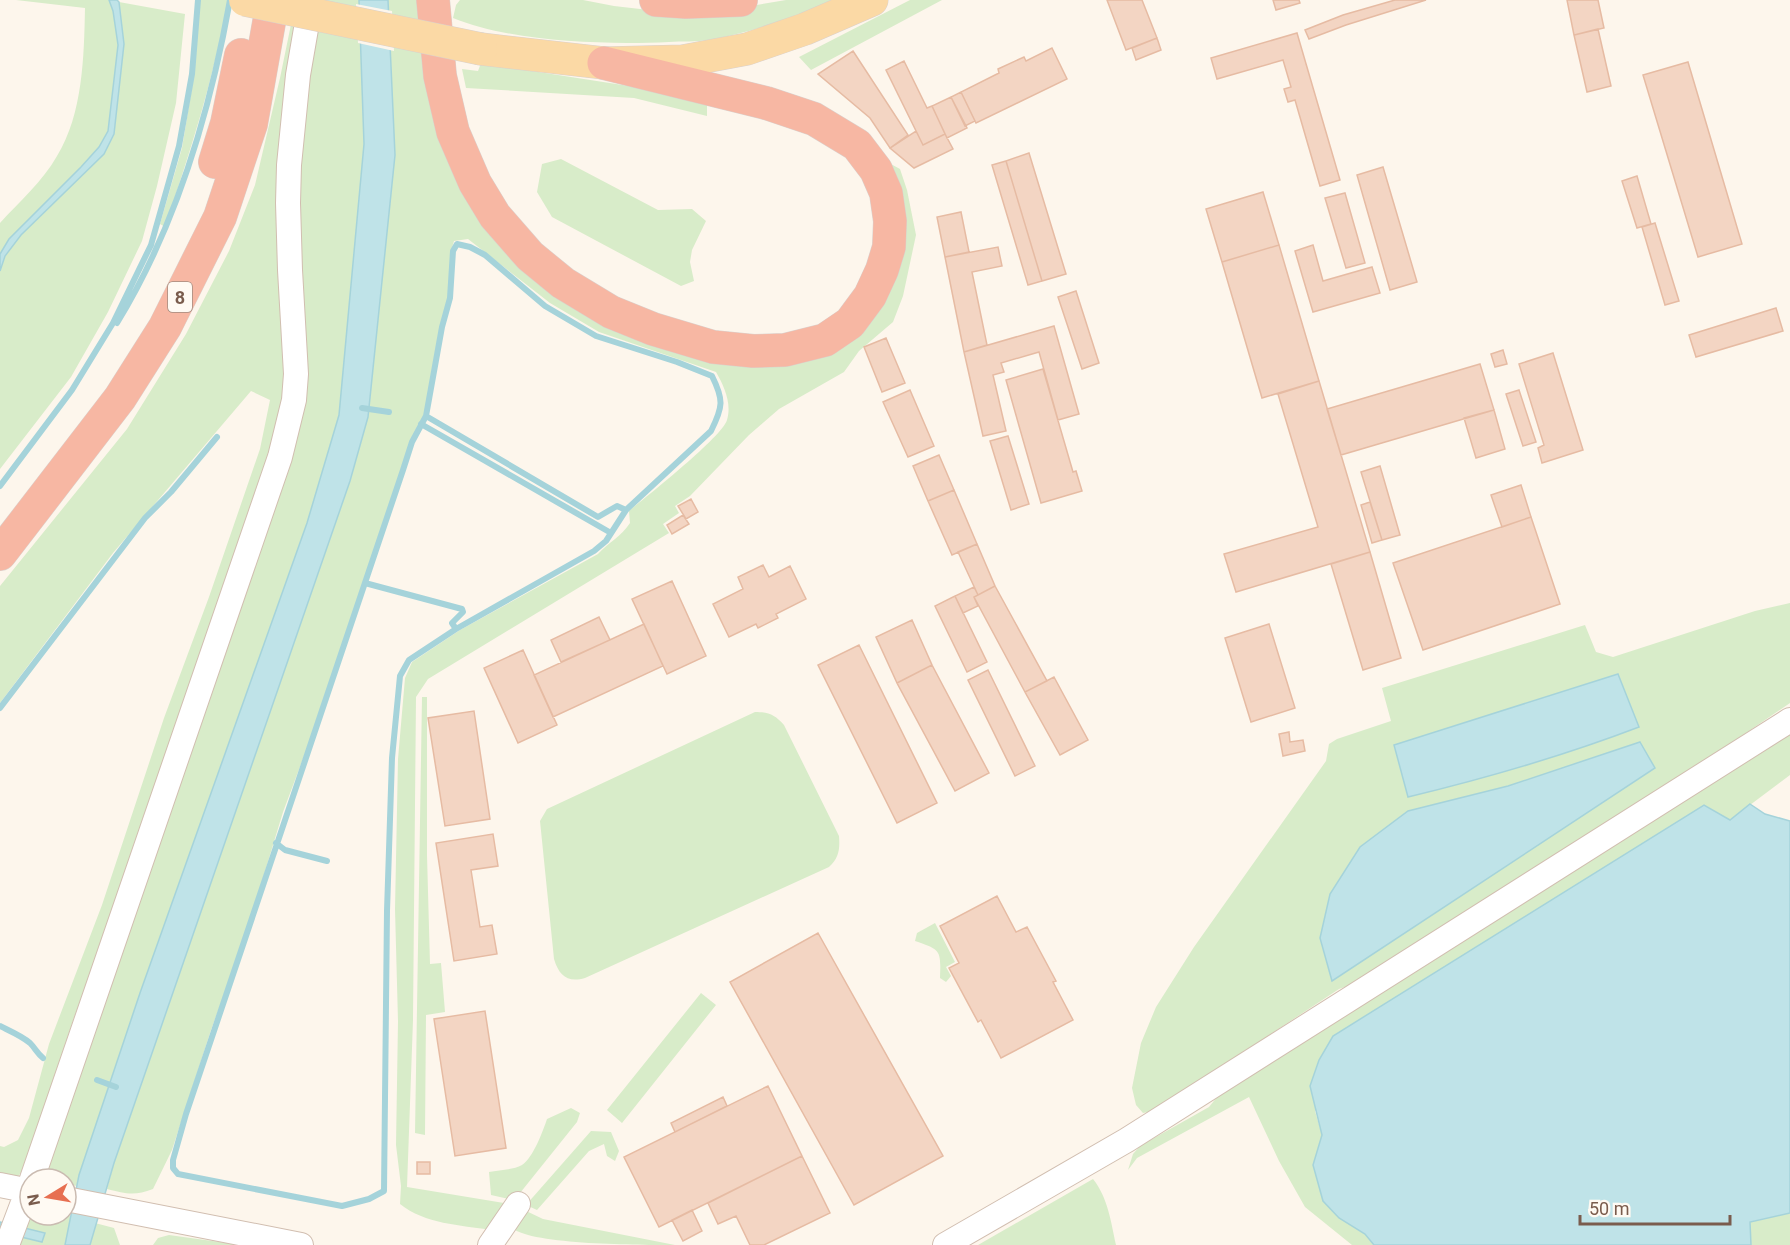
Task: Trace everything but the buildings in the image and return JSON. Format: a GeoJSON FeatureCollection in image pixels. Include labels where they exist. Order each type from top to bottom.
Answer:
{"type":"FeatureCollection","features":[{"type":"Feature","properties":{"kind":"highway","name":"8"},"geometry":{"type":"LineString","coordinates":[[0,520],[106,386],[150,314],[203,200],[227,123],[252,0]]}},
{"type":"Feature","properties":{"kind":"highway","name":"8"},"geometry":{"type":"LineString","coordinates":[[0,554],[120,398],[165,327],[220,217],[251,124],[273,0]]}},
{"type":"Feature","properties":{"kind":"highway"},"geometry":{"type":"LineString","coordinates":[[433,0],[440,76],[447,110],[453,132],[475,183],[495,216],[530,256],[563,283],[611,312],[653,329],[713,346],[753,351],[785,350],[825,340],[850,323],[870,296],[889,247],[890,221],[886,193],[876,170],[857,145],[814,119],[776,106],[604,63]]}},
{"type":"Feature","properties":{"kind":"highway"},"geometry":{"type":"LineString","coordinates":[[656,0],[686,3],[741,0]]}},
{"type":"Feature","properties":{"kind":"main road"},"geometry":{"type":"LineString","coordinates":[[245,0],[481,49],[604,63],[683,61],[747,49],[805,29],[872,0]]}},
{"type":"Feature","properties":{"kind":"street"},"geometry":{"type":"LineString","coordinates":[[37,1167],[280,458],[294,399],[296,374],[290,270],[289,165],[298,75],[312,0]]}},
{"type":"Feature","properties":{"kind":"street"},"geometry":{"type":"LineString","coordinates":[[945,1245],[1127,1140],[1790,720]]}},
{"type":"Feature","properties":{"kind":"street"},"geometry":{"type":"LineString","coordinates":[[0,1185],[18,1186]]}},
{"type":"Feature","properties":{"kind":"street"},"geometry":{"type":"LineString","coordinates":[[78,1201],[301,1245]]}},
{"type":"Feature","properties":{"kind":"street"},"geometry":{"type":"LineString","coordinates":[[490,1245],[518,1204]]}},
{"type":"Feature","properties":{"kind":"street"},"geometry":{"type":"LineString","coordinates":[[11,1235],[18,1217]]}},
{"type":"Feature","properties":{"kind":"green space"},"geometry":{"type":"Polygon","coordinates":[[[16,0],[109,0],[113,10],[118,45],[108,131],[99,147],[9,239],[0,254],[0,223],[45,174],[66,140],[77,103],[84,45],[85,8],[16,0]]]}},
{"type":"Feature","properties":{"kind":"green space"},"geometry":{"type":"Polygon","coordinates":[[[200,0],[228,0],[209,86],[165,227],[160,224],[182,148],[194,75],[200,0]]]}},
{"type":"Feature","properties":{"kind":"green space"},"geometry":{"type":"Polygon","coordinates":[[[296,0],[285,386],[278,437],[209,641],[75,1015],[23,1167],[18,1167],[17,1178],[0,1177],[0,1146],[4,1147],[18,1140],[29,1118],[49,1044],[102,905],[164,718],[260,449],[270,400],[251,391],[113,553],[0,703],[0,586],[127,429],[186,334],[229,251],[255,185],[296,0]]]}},
{"type":"Feature","properties":{"kind":"green space"},"geometry":{"type":"Polygon","coordinates":[[[320,0],[359,0],[364,144],[339,415],[307,523],[140,993],[78,1183],[78,1167],[47,1167],[86,1044],[269,526],[289,461],[297,207],[307,78],[320,0]]]}},
{"type":"Feature","properties":{"kind":"green space"},"geometry":{"type":"Polygon","coordinates":[[[388,0],[418,0],[510,249],[752,359],[876,300],[889,163],[900,169],[907,190],[916,235],[903,296],[893,322],[859,351],[844,372],[779,409],[749,435],[690,496],[675,506],[679,513],[663,524],[669,533],[428,679],[416,697],[413,1020],[407,1187],[510,1204],[491,1230],[432,1220],[400,1204],[401,1186],[396,1145],[398,1021],[395,909],[398,759],[405,678],[412,662],[460,630],[598,554],[630,523],[629,511],[682,467],[722,428],[727,420],[729,407],[716,372],[599,332],[550,303],[468,239],[454,241],[451,251],[448,298],[424,416],[411,440],[316,724],[283,812],[246,934],[211,1030],[172,1150],[153,1189],[130,1194],[107,1189],[114,1163],[350,481],[368,417],[395,155],[388,0]]]}},
{"type":"Feature","properties":{"kind":"green space"},"geometry":{"type":"Polygon","coordinates":[[[460,0],[583,0],[675,13],[751,6],[786,0],[835,0],[774,23],[709,40],[616,43],[530,37],[477,26],[453,18],[456,5],[460,0]]]}},
{"type":"Feature","properties":{"kind":"green space"},"geometry":{"type":"Polygon","coordinates":[[[910,0],[942,0],[811,70],[799,57],[910,0]]]}},
{"type":"Feature","properties":{"kind":"green space"},"geometry":{"type":"Polygon","coordinates":[[[119,2],[185,14],[176,103],[157,186],[142,241],[108,312],[71,377],[0,469],[0,271],[5,256],[21,235],[104,154],[114,135],[124,44],[119,2]]]}},
{"type":"Feature","properties":{"kind":"green space"},"geometry":{"type":"Polygon","coordinates":[[[481,63],[629,86],[707,104],[707,116],[634,98],[466,88],[462,69],[478,71],[481,63]]]}},
{"type":"Feature","properties":{"kind":"green space"},"geometry":{"type":"Polygon","coordinates":[[[561,159],[658,210],[692,209],[706,221],[692,250],[690,262],[694,281],[681,286],[552,217],[537,192],[542,164],[561,159]]]}},
{"type":"Feature","properties":{"kind":"green space"},"geometry":{"type":"Polygon","coordinates":[[[1790,603],[1790,703],[1677,780],[1353,984],[1339,989],[1154,1111],[1143,1113],[1136,1105],[1132,1088],[1141,1043],[1156,1007],[1194,947],[1326,761],[1329,744],[1337,739],[1391,721],[1382,688],[1585,625],[1596,652],[1613,657],[1755,611],[1790,603]],[[1508,786],[1408,811],[1330,894],[1321,938],[1332,980],[1508,786]]]}},
{"type":"Feature","properties":{"kind":"green space"},"geometry":{"type":"Polygon","coordinates":[[[422,697],[427,697],[430,964],[441,963],[445,1012],[426,1015],[425,1135],[415,1133],[422,697]]]}},
{"type":"Feature","properties":{"kind":"green space"},"geometry":{"type":"Polygon","coordinates":[[[755,712],[771,715],[784,725],[839,836],[839,849],[835,860],[829,867],[585,978],[574,980],[565,977],[554,959],[540,821],[547,809],[755,712]]]}},
{"type":"Feature","properties":{"kind":"green space"},"geometry":{"type":"Polygon","coordinates":[[[1790,731],[1790,775],[1730,820],[1315,1111],[1322,1135],[1313,1165],[1339,1218],[1365,1234],[1374,1245],[1352,1245],[1305,1207],[1279,1161],[1249,1097],[1137,1158],[1128,1170],[1133,1154],[1140,1146],[1209,1107],[1222,1091],[1790,731]]]}},
{"type":"Feature","properties":{"kind":"green space"},"geometry":{"type":"Polygon","coordinates":[[[935,923],[955,962],[946,967],[951,976],[946,982],[940,978],[938,952],[915,941],[917,933],[935,923]]]}},
{"type":"Feature","properties":{"kind":"green space"},"geometry":{"type":"Polygon","coordinates":[[[701,993],[716,1005],[622,1123],[607,1110],[701,993]]]}},
{"type":"Feature","properties":{"kind":"green space"},"geometry":{"type":"Polygon","coordinates":[[[571,1108],[580,1113],[577,1122],[516,1198],[513,1200],[491,1195],[489,1172],[511,1169],[526,1162],[534,1151],[547,1119],[571,1108]]]}},
{"type":"Feature","properties":{"kind":"green space"},"geometry":{"type":"Polygon","coordinates":[[[591,1131],[611,1132],[619,1151],[615,1161],[607,1156],[604,1144],[589,1151],[537,1210],[526,1205],[591,1131]]]}},
{"type":"Feature","properties":{"kind":"green space"},"geometry":{"type":"Polygon","coordinates":[[[1093,1179],[1106,1202],[1116,1245],[978,1245],[1093,1179]]]}},
{"type":"Feature","properties":{"kind":"green space"},"geometry":{"type":"Polygon","coordinates":[[[522,1209],[543,1219],[675,1245],[589,1243],[523,1234],[512,1228],[522,1209]]]}},
{"type":"Feature","properties":{"kind":"green space"},"geometry":{"type":"Polygon","coordinates":[[[1790,1213],[1790,1245],[1751,1245],[1750,1222],[1790,1213]]]}},
{"type":"Feature","properties":{"kind":"green space"},"geometry":{"type":"Polygon","coordinates":[[[95,1223],[114,1228],[120,1245],[90,1245],[95,1223]]]}},
{"type":"Feature","properties":{"kind":"green space"},"geometry":{"type":"Polygon","coordinates":[[[69,1227],[65,1245],[18,1245],[20,1237],[41,1242],[24,1228],[69,1227]]]}},
{"type":"Feature","properties":{"kind":"green space"},"geometry":{"type":"Polygon","coordinates":[[[169,1235],[241,1245],[153,1245],[158,1238],[169,1235]]]}},
{"type":"Feature","properties":{"kind":"water"},"geometry":{"type":"Polygon","coordinates":[[[109,0],[119,2],[124,44],[114,134],[104,154],[21,235],[5,256],[0,271],[0,254],[9,239],[81,167],[99,147],[108,131],[118,45],[109,0]]]}},
{"type":"Feature","properties":{"kind":"water"},"geometry":{"type":"Polygon","coordinates":[[[359,0],[388,0],[395,155],[368,417],[350,481],[114,1163],[90,1245],[65,1245],[69,1227],[78,1227],[79,1175],[140,993],[307,523],[339,415],[364,144],[359,0]]]}},
{"type":"Feature","properties":{"kind":"water"},"geometry":{"type":"Polygon","coordinates":[[[1618,674],[1639,727],[1525,766],[1408,797],[1394,745],[1618,674]]]}},
{"type":"Feature","properties":{"kind":"water"},"geometry":{"type":"Polygon","coordinates":[[[1640,742],[1655,768],[1332,981],[1320,938],[1330,894],[1360,847],[1408,811],[1508,786],[1640,742]]]}},
{"type":"Feature","properties":{"kind":"water"},"geometry":{"type":"Polygon","coordinates":[[[1750,804],[1765,814],[1790,821],[1790,1213],[1750,1222],[1751,1245],[1374,1245],[1365,1234],[1339,1218],[1323,1201],[1313,1165],[1322,1135],[1310,1086],[1319,1060],[1333,1036],[1704,805],[1730,820],[1750,804]]]}},
{"type":"Feature","properties":{"kind":"water"},"geometry":{"type":"Polygon","coordinates":[[[0,1222],[45,1233],[42,1242],[0,1232],[0,1222]]]}},
{"type":"Feature","properties":{"kind":"pier"},"geometry":{"type":"Polygon","coordinates":[[[356,4],[392,11],[394,51],[358,43],[356,4]]]}},
{"type":"Feature","properties":{"kind":"waterway"},"geometry":{"type":"LineString","coordinates":[[0,486],[72,390],[113,323],[151,245],[179,146],[192,74],[198,0]]}},
{"type":"Feature","properties":{"kind":"waterway"},"geometry":{"type":"LineString","coordinates":[[117,323],[157,247],[188,167],[212,84],[230,0]]}},
{"type":"Feature","properties":{"kind":"waterway"},"geometry":{"type":"LineString","coordinates":[[457,244],[470,247],[485,255],[545,306],[596,336],[677,362],[712,376],[719,391],[718,416],[711,431],[626,510],[606,541],[594,551],[456,629],[409,660],[400,676],[392,758],[387,911],[384,1191],[369,1199],[342,1206],[178,1174],[173,1168],[173,1160],[186,1114],[412,442],[426,416],[442,327],[450,298],[453,251],[457,244]]}},
{"type":"Feature","properties":{"kind":"waterway"},"geometry":{"type":"LineString","coordinates":[[362,408],[389,412]]}},
{"type":"Feature","properties":{"kind":"waterway"},"geometry":{"type":"LineString","coordinates":[[426,416],[598,517],[617,506],[626,510]]}},
{"type":"Feature","properties":{"kind":"waterway"},"geometry":{"type":"LineString","coordinates":[[421,424],[611,533]]}},
{"type":"Feature","properties":{"kind":"waterway"},"geometry":{"type":"LineString","coordinates":[[0,708],[145,518],[171,492],[217,437]]}},
{"type":"Feature","properties":{"kind":"waterway"},"geometry":{"type":"LineString","coordinates":[[365,583],[462,609],[463,612],[452,623],[456,629]]}},
{"type":"Feature","properties":{"kind":"waterway"},"geometry":{"type":"LineString","coordinates":[[276,843],[285,850],[327,861]]}},
{"type":"Feature","properties":{"kind":"waterway"},"geometry":{"type":"LineString","coordinates":[[0,1026],[27,1040],[43,1058]]}},
{"type":"Feature","properties":{"kind":"waterway"},"geometry":{"type":"LineString","coordinates":[[97,1080],[116,1087]]}}]}
